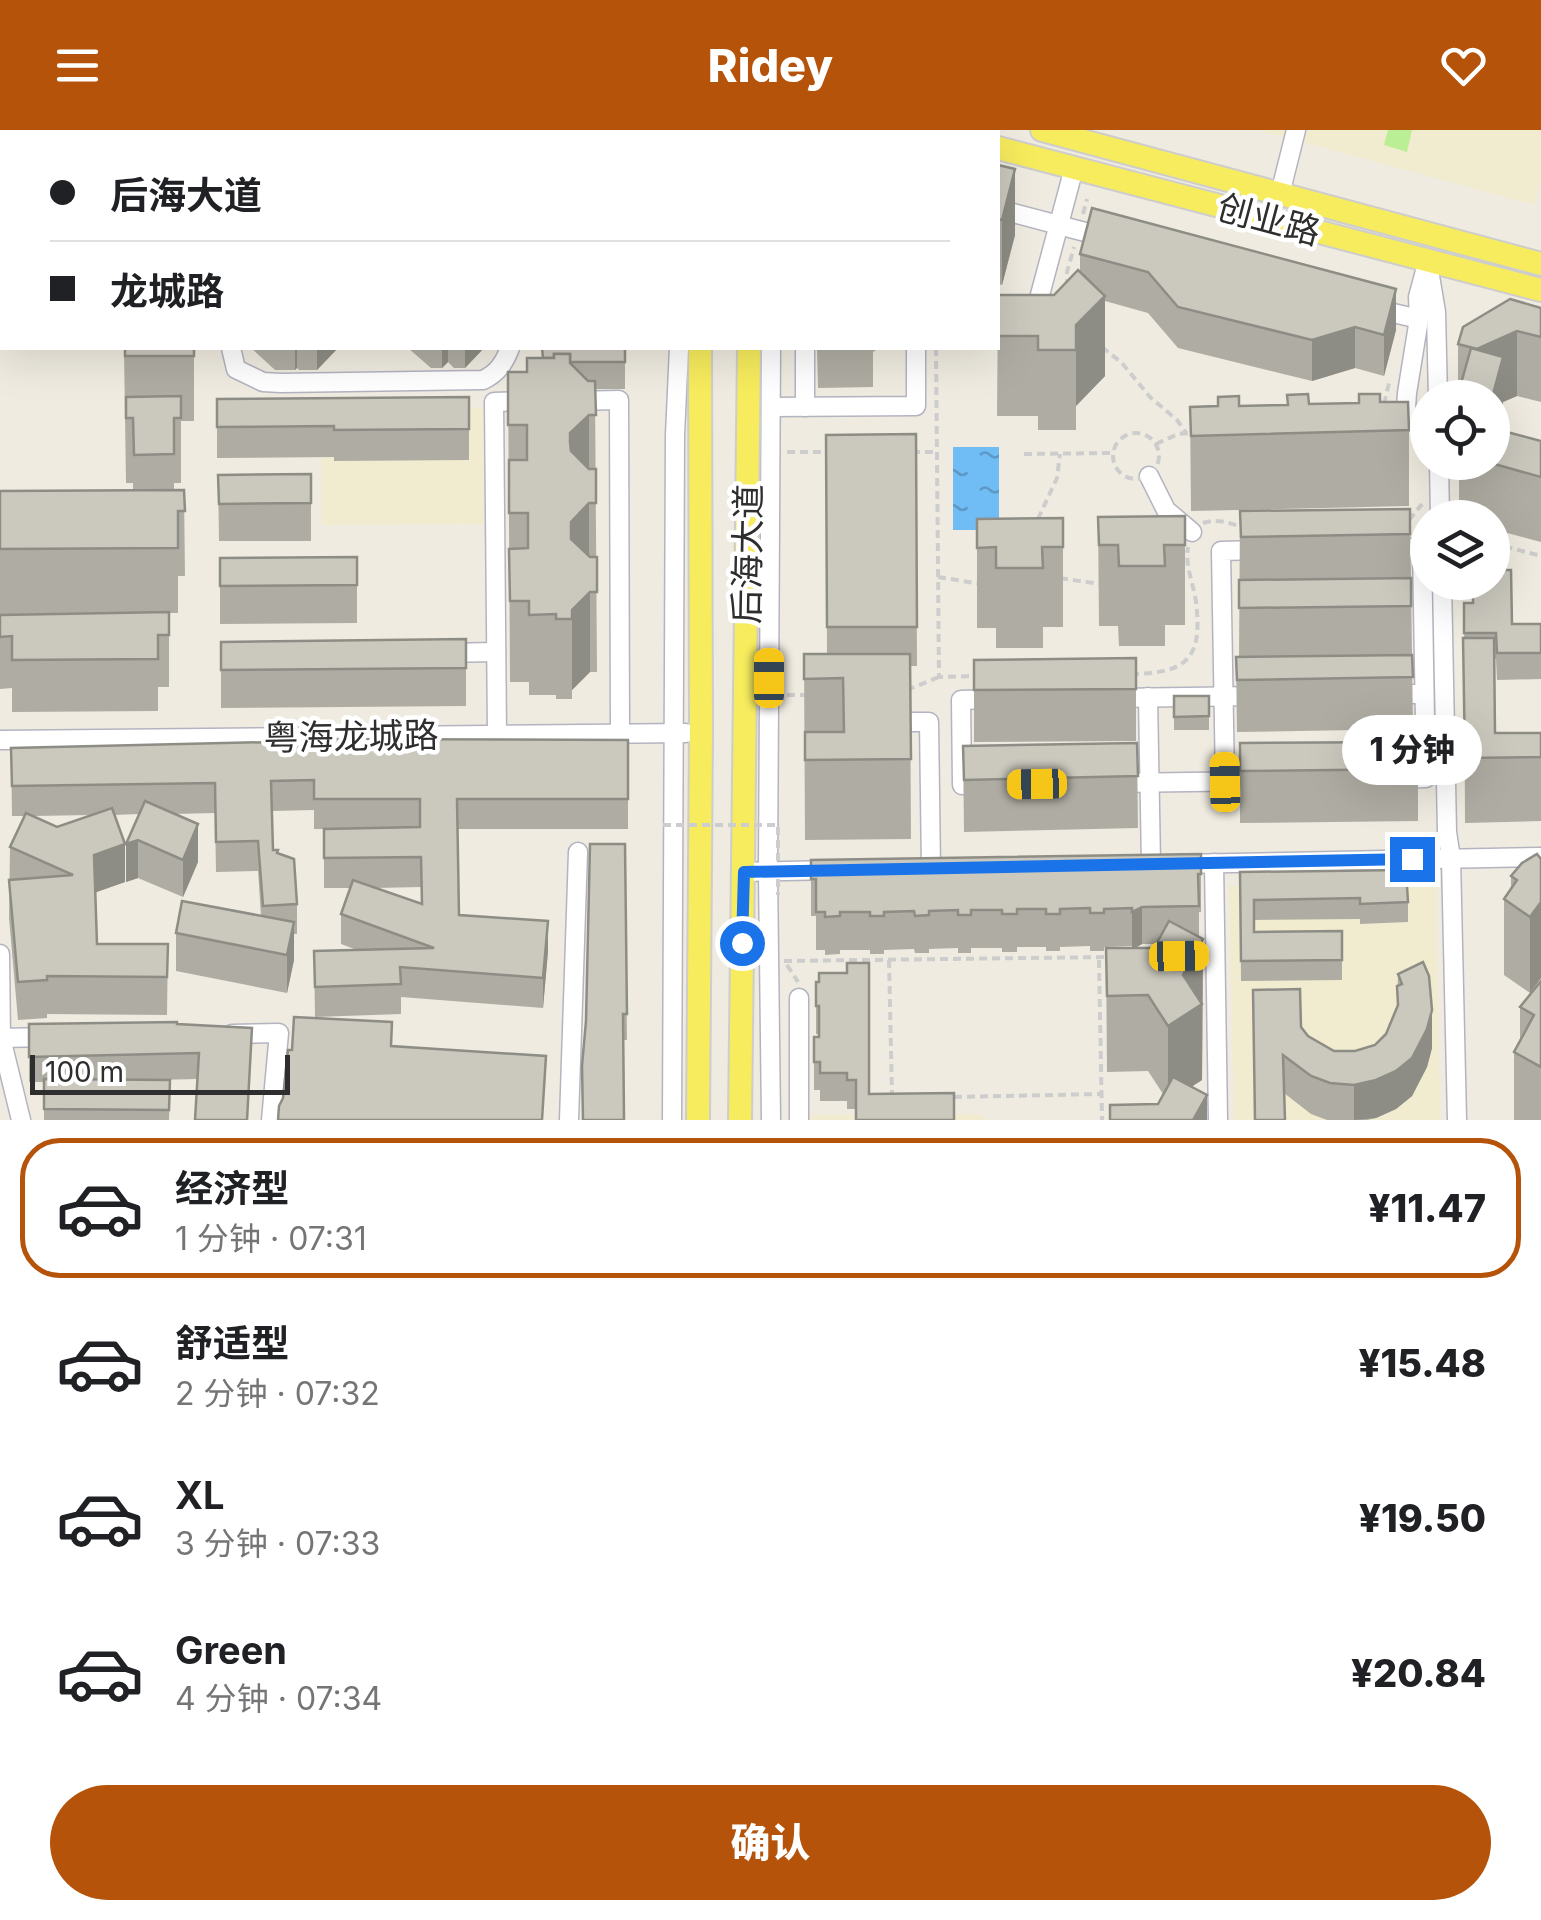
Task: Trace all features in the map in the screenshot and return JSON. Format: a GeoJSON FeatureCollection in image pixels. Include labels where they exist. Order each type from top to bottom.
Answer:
{"type":"FeatureCollection","features":[{"type":"Feature","properties":{"kind":"main road","name":"创业路"},"geometry":{"type":"LineString","coordinates":[[1042,130],[1541,264]]}},
{"type":"Feature","properties":{"kind":"main road","name":"创业路"},"geometry":{"type":"LineString","coordinates":[[1000,149],[1541,290]]}},
{"type":"Feature","properties":{"kind":"main road","name":"后海大道"},"geometry":{"type":"LineString","coordinates":[[698,1120],[700,350]]}},
{"type":"Feature","properties":{"kind":"main road","name":"后海大道"},"geometry":{"type":"LineString","coordinates":[[740,1120],[749,350]]}},
{"type":"Feature","properties":{"kind":"street"},"geometry":{"type":"LineString","coordinates":[[1280,194],[1296,130]]}},
{"type":"Feature","properties":{"kind":"street"},"geometry":{"type":"LineString","coordinates":[[1000,327],[1019,327],[1037,306],[1074,168]]}},
{"type":"Feature","properties":{"kind":"street"},"geometry":{"type":"LineString","coordinates":[[1000,210],[1117,240]]}},
{"type":"Feature","properties":{"kind":"street"},"geometry":{"type":"LineString","coordinates":[[1402,444],[1419,319],[1418,297],[1428,260]]}},
{"type":"Feature","properties":{"kind":"street"},"geometry":{"type":"LineString","coordinates":[[1428,260],[1436,312],[1438,380]]}},
{"type":"Feature","properties":{"kind":"street"},"geometry":{"type":"LineString","coordinates":[[1367,306],[1419,319]]}},
{"type":"Feature","properties":{"kind":"street"},"geometry":{"type":"LineString","coordinates":[[231,350],[236,370],[264,382],[281,383],[483,380],[495,374],[509,350]]}},
{"type":"Feature","properties":{"kind":"street"},"geometry":{"type":"LineString","coordinates":[[672,1120],[679,350]]}},
{"type":"Feature","properties":{"kind":"street"},"geometry":{"type":"LineString","coordinates":[[771,350],[771,1120]]}},
{"type":"Feature","properties":{"kind":"street"},"geometry":{"type":"LineString","coordinates":[[805,350],[805,407]]}},
{"type":"Feature","properties":{"kind":"street"},"geometry":{"type":"LineString","coordinates":[[770,407],[916,406],[916,350]]}},
{"type":"Feature","properties":{"kind":"street"},"geometry":{"type":"LineString","coordinates":[[497,734],[494,402],[619,400],[620,733]]}},
{"type":"Feature","properties":{"kind":"street"},"geometry":{"type":"LineString","coordinates":[[1149,476],[1166,510],[1192,532]]}},
{"type":"Feature","properties":{"kind":"street"},"geometry":{"type":"LineString","coordinates":[[1368,549],[1422,548],[1414,615],[1424,694],[1426,778],[1371,779]]}},
{"type":"Feature","properties":{"kind":"street"},"geometry":{"type":"LineString","coordinates":[[1225,782],[1224,696],[1231,617],[1221,551],[1276,550]]}},
{"type":"Feature","properties":{"kind":"street"},"geometry":{"type":"LineString","coordinates":[[1442,600],[1457,1120]]}},
{"type":"Feature","properties":{"kind":"street"},"geometry":{"type":"LineString","coordinates":[[420,653],[496,652]]}},
{"type":"Feature","properties":{"kind":"street"},"geometry":{"type":"LineString","coordinates":[[1370,694],[1424,694]]}},
{"type":"Feature","properties":{"kind":"street"},"geometry":{"type":"LineString","coordinates":[[1092,698],[1278,696]]}},
{"type":"Feature","properties":{"kind":"street"},"geometry":{"type":"LineString","coordinates":[[1148,698],[1150,782],[1142,864],[1541,857]]}},
{"type":"Feature","properties":{"kind":"street"},"geometry":{"type":"LineString","coordinates":[[1000,784],[962,785],[961,700],[1017,699]]}},
{"type":"Feature","properties":{"kind":"street"},"geometry":{"type":"LineString","coordinates":[[860,723],[929,722],[931,869]]}},
{"type":"Feature","properties":{"kind":"street","name":"粤海龙城路"},"geometry":{"type":"LineString","coordinates":[[0,740],[701,733]]}},
{"type":"Feature","properties":{"kind":"street"},"geometry":{"type":"LineString","coordinates":[[1094,783],[1280,781]]}},
{"type":"Feature","properties":{"kind":"street"},"geometry":{"type":"LineString","coordinates":[[568,1120],[578,852]]}},
{"type":"Feature","properties":{"kind":"street"},"geometry":{"type":"LineString","coordinates":[[1214,863],[1206,956],[1218,1120]]}},
{"type":"Feature","properties":{"kind":"street"},"geometry":{"type":"LineString","coordinates":[[744,872],[858,870]]}},
{"type":"Feature","properties":{"kind":"street"},"geometry":{"type":"LineString","coordinates":[[0,954],[1,1038],[22,1120]]}},
{"type":"Feature","properties":{"kind":"street"},"geometry":{"type":"LineString","coordinates":[[799,998],[799,1120]]}},
{"type":"Feature","properties":{"kind":"street"},"geometry":{"type":"LineString","coordinates":[[220,1034],[279,1033],[270,1120]]}},
{"type":"Feature","properties":{"kind":"street"},"geometry":{"type":"LineString","coordinates":[[1,1038],[61,1037]]}},
{"type":"Feature","properties":{"kind":"path"},"geometry":{"type":"LineString","coordinates":[[1067,292],[1067,272],[1087,199]]}},
{"type":"Feature","properties":{"kind":"path"},"geometry":{"type":"LineString","coordinates":[[1094,341],[1122,362],[1186,433]]}},
{"type":"Feature","properties":{"kind":"path"},"geometry":{"type":"LineString","coordinates":[[936,350],[939,677]]}},
{"type":"Feature","properties":{"kind":"path"},"geometry":{"type":"LineString","coordinates":[[1382,412],[1392,374]]}},
{"type":"Feature","properties":{"kind":"path"},"geometry":{"type":"LineString","coordinates":[[1143,434],[1156,444],[1160,458],[1149,476],[1135,480],[1122,474],[1114,462],[1115,446],[1127,435],[1143,434]]}},
{"type":"Feature","properties":{"kind":"path"},"geometry":{"type":"LineString","coordinates":[[1156,444],[1164,438],[1198,434]]}},
{"type":"Feature","properties":{"kind":"path"},"geometry":{"type":"LineString","coordinates":[[785,452],[842,452]]}},
{"type":"Feature","properties":{"kind":"path"},"geometry":{"type":"LineString","coordinates":[[899,452],[937,452]]}},
{"type":"Feature","properties":{"kind":"path"},"geometry":{"type":"LineString","coordinates":[[1024,454],[1113,453]]}},
{"type":"Feature","properties":{"kind":"path"},"geometry":{"type":"LineString","coordinates":[[1035,530],[1056,478],[1060,454]]}},
{"type":"Feature","properties":{"kind":"path"},"geometry":{"type":"LineString","coordinates":[[1406,522],[1418,511],[1423,495]]}},
{"type":"Feature","properties":{"kind":"path"},"geometry":{"type":"LineString","coordinates":[[1133,674],[1166,670],[1188,660],[1196,617],[1187,555],[1192,532],[1215,520],[1246,529]]}},
{"type":"Feature","properties":{"kind":"path"},"geometry":{"type":"LineString","coordinates":[[1510,548],[1541,556]]}},
{"type":"Feature","properties":{"kind":"path"},"geometry":{"type":"LineString","coordinates":[[1178,572],[1188,570]]}},
{"type":"Feature","properties":{"kind":"path"},"geometry":{"type":"LineString","coordinates":[[938,577],[988,586]]}},
{"type":"Feature","properties":{"kind":"path"},"geometry":{"type":"LineString","coordinates":[[1057,578],[1115,583]]}},
{"type":"Feature","properties":{"kind":"path"},"geometry":{"type":"LineString","coordinates":[[895,694],[939,677],[978,676]]}},
{"type":"Feature","properties":{"kind":"path"},"geometry":{"type":"LineString","coordinates":[[785,695],[822,695]]}},
{"type":"Feature","properties":{"kind":"path"},"geometry":{"type":"LineString","coordinates":[[663,824],[778,825],[778,895]]}},
{"type":"Feature","properties":{"kind":"path"},"geometry":{"type":"LineString","coordinates":[[799,998],[799,984],[784,961],[1113,957]]}},
{"type":"Feature","properties":{"kind":"path"},"geometry":{"type":"LineString","coordinates":[[1099,958],[1102,1120]]}},
{"type":"Feature","properties":{"kind":"path"},"geometry":{"type":"LineString","coordinates":[[889,960],[892,1098]]}},
{"type":"Feature","properties":{"kind":"path"},"geometry":{"type":"LineString","coordinates":[[949,1097],[1101,1094]]}},
{"type":"Feature","properties":{"kind":"shaded area"},"geometry":{"type":"Polygon","coordinates":[[[1259,130],[1541,130],[1541,179],[1534,205],[1259,130]]]}},
{"type":"Feature","properties":{"kind":"shaded area"},"geometry":{"type":"Polygon","coordinates":[[[483,408],[484,524],[322,525],[321,410],[483,408]]]}},
{"type":"Feature","properties":{"kind":"shaded area"},"geometry":{"type":"Polygon","coordinates":[[[1436,882],[1440,1120],[1234,1120],[1229,886],[1436,882]]]}},
{"type":"Feature","properties":{"kind":"shaded area"},"geometry":{"type":"Polygon","coordinates":[[[979,1114],[987,1120],[803,1120],[803,1115],[979,1114]]]}},
{"type":"Feature","properties":{"kind":"green space"},"geometry":{"type":"Polygon","coordinates":[[[1388,130],[1412,130],[1407,152],[1384,145],[1388,130]]]}},
{"type":"Feature","properties":{"kind":"water"},"geometry":{"type":"Polygon","coordinates":[[[953,447],[999,447],[999,530],[953,530],[953,447]]]}},
{"type":"Feature","properties":{"kind":"building"},"geometry":{"type":"Polygon","coordinates":[[[1000,165],[1015,169],[1000,220],[1000,165]]]}},
{"type":"Feature","properties":{"kind":"building"},"geometry":{"type":"Polygon","coordinates":[[[1092,208],[1396,289],[1384,335],[1355,327],[1312,340],[1178,307],[1148,272],[1080,254],[1092,208]]]}},
{"type":"Feature","properties":{"kind":"building"},"geometry":{"type":"Polygon","coordinates":[[[1078,270],[1105,296],[1076,325],[1076,350],[1038,350],[1038,336],[1000,336],[1000,295],[1054,295],[1078,270]]]}},
{"type":"Feature","properties":{"kind":"building"},"geometry":{"type":"Polygon","coordinates":[[[1510,299],[1541,308],[1541,337],[1517,331],[1477,349],[1458,344],[1463,327],[1510,299]]]}},
{"type":"Feature","properties":{"kind":"building"},"geometry":{"type":"Polygon","coordinates":[[[1471,348],[1503,357],[1497,380],[1462,380],[1471,348]]]}},
{"type":"Feature","properties":{"kind":"building"},"geometry":{"type":"Polygon","coordinates":[[[125,350],[194,350],[194,356],[125,356],[125,350]]]}},
{"type":"Feature","properties":{"kind":"building"},"geometry":{"type":"Polygon","coordinates":[[[542,350],[625,350],[625,362],[570,362],[570,354],[543,358],[542,350]]]}},
{"type":"Feature","properties":{"kind":"building"},"geometry":{"type":"Polygon","coordinates":[[[554,354],[570,354],[570,363],[588,381],[595,381],[596,415],[589,415],[570,433],[570,442],[571,451],[589,469],[596,469],[596,503],[589,503],[571,522],[571,539],[590,557],[597,557],[597,592],[590,592],[572,610],[572,619],[556,619],[556,614],[529,615],[529,601],[510,601],[509,549],[528,548],[528,513],[509,513],[509,460],[527,460],[527,425],[508,425],[508,372],[527,372],[527,358],[554,358],[554,354]]]}},
{"type":"Feature","properties":{"kind":"building"},"geometry":{"type":"Polygon","coordinates":[[[1308,394],[1309,404],[1359,403],[1359,394],[1380,394],[1380,402],[1408,402],[1409,430],[1191,436],[1190,407],[1218,406],[1218,397],[1239,396],[1239,406],[1288,405],[1287,395],[1308,394]]]}},
{"type":"Feature","properties":{"kind":"building"},"geometry":{"type":"Polygon","coordinates":[[[181,396],[181,418],[174,418],[174,454],[134,455],[133,418],[126,418],[126,397],[181,396]]]}},
{"type":"Feature","properties":{"kind":"building"},"geometry":{"type":"Polygon","coordinates":[[[469,397],[469,429],[217,427],[217,399],[469,397]]]}},
{"type":"Feature","properties":{"kind":"building"},"geometry":{"type":"Polygon","coordinates":[[[1510,433],[1541,441],[1541,477],[1510,468],[1510,433]]]}},
{"type":"Feature","properties":{"kind":"building"},"geometry":{"type":"Polygon","coordinates":[[[916,434],[917,627],[827,627],[826,435],[916,434]]]}},
{"type":"Feature","properties":{"kind":"building"},"geometry":{"type":"Polygon","coordinates":[[[311,474],[311,503],[219,504],[218,475],[311,474]]]}},
{"type":"Feature","properties":{"kind":"building"},"geometry":{"type":"Polygon","coordinates":[[[184,490],[185,511],[178,511],[178,548],[0,549],[0,491],[184,490]]]}},
{"type":"Feature","properties":{"kind":"building"},"geometry":{"type":"Polygon","coordinates":[[[1410,509],[1410,534],[1241,537],[1240,511],[1410,509]]]}},
{"type":"Feature","properties":{"kind":"building"},"geometry":{"type":"Polygon","coordinates":[[[1185,516],[1185,545],[1164,545],[1165,566],[1119,566],[1118,545],[1099,545],[1098,517],[1185,516]]]}},
{"type":"Feature","properties":{"kind":"building"},"geometry":{"type":"Polygon","coordinates":[[[1063,518],[1063,547],[1042,547],[1043,568],[996,568],[996,547],[977,548],[977,519],[1063,518]]]}},
{"type":"Feature","properties":{"kind":"building"},"geometry":{"type":"Polygon","coordinates":[[[357,557],[357,585],[220,586],[220,558],[357,557]]]}},
{"type":"Feature","properties":{"kind":"building"},"geometry":{"type":"Polygon","coordinates":[[[1511,570],[1512,624],[1541,624],[1541,653],[1497,653],[1496,633],[1464,633],[1464,603],[1510,600],[1511,570]]]}},
{"type":"Feature","properties":{"kind":"building"},"geometry":{"type":"Polygon","coordinates":[[[1410,578],[1411,606],[1239,608],[1239,580],[1410,578]]]}},
{"type":"Feature","properties":{"kind":"building"},"geometry":{"type":"Polygon","coordinates":[[[169,612],[169,635],[158,635],[158,659],[12,660],[12,636],[0,637],[0,615],[169,612]]]}},
{"type":"Feature","properties":{"kind":"building"},"geometry":{"type":"Polygon","coordinates":[[[1463,638],[1494,638],[1495,733],[1541,733],[1541,757],[1465,758],[1463,638]]]}},
{"type":"Feature","properties":{"kind":"building"},"geometry":{"type":"Polygon","coordinates":[[[466,639],[466,668],[221,670],[221,642],[466,639]]]}},
{"type":"Feature","properties":{"kind":"building"},"geometry":{"type":"Polygon","coordinates":[[[804,654],[910,654],[911,759],[805,760],[805,732],[844,732],[843,678],[804,679],[804,654]]]}},
{"type":"Feature","properties":{"kind":"building"},"geometry":{"type":"Polygon","coordinates":[[[1412,655],[1413,677],[1237,680],[1236,657],[1412,655]]]}},
{"type":"Feature","properties":{"kind":"building"},"geometry":{"type":"Polygon","coordinates":[[[1136,658],[1136,689],[974,690],[974,660],[1136,658]]]}},
{"type":"Feature","properties":{"kind":"building"},"geometry":{"type":"Polygon","coordinates":[[[1174,696],[1209,696],[1209,716],[1174,717],[1174,696]]]}},
{"type":"Feature","properties":{"kind":"building"},"geometry":{"type":"Polygon","coordinates":[[[314,739],[628,740],[628,799],[457,799],[459,915],[548,921],[543,978],[400,967],[401,984],[315,987],[314,951],[434,948],[341,914],[353,880],[422,904],[421,857],[324,858],[324,829],[420,827],[420,799],[314,799],[314,780],[271,781],[273,850],[294,859],[297,904],[263,906],[258,841],[216,842],[215,783],[12,786],[11,748],[314,739]]]}},
{"type":"Feature","properties":{"kind":"building"},"geometry":{"type":"Polygon","coordinates":[[[1418,742],[1418,769],[1240,771],[1240,743],[1418,742]]]}},
{"type":"Feature","properties":{"kind":"building"},"geometry":{"type":"Polygon","coordinates":[[[1137,743],[1138,776],[964,780],[963,746],[1137,743]]]}},
{"type":"Feature","properties":{"kind":"building"},"geometry":{"type":"Polygon","coordinates":[[[145,801],[198,824],[183,860],[138,840],[126,844],[145,801]]]}},
{"type":"Feature","properties":{"kind":"building"},"geometry":{"type":"Polygon","coordinates":[[[112,808],[125,844],[94,855],[97,944],[168,944],[167,977],[47,976],[47,980],[18,982],[9,880],[73,875],[10,847],[26,813],[57,827],[112,808]]]}},
{"type":"Feature","properties":{"kind":"building"},"geometry":{"type":"Polygon","coordinates":[[[590,844],[625,844],[624,1120],[583,1120],[590,844]]]}},
{"type":"Feature","properties":{"kind":"building"},"geometry":{"type":"Polygon","coordinates":[[[1201,854],[1199,906],[1142,907],[1132,912],[1132,908],[1090,913],[1090,908],[1060,909],[1060,914],[1046,914],[1046,909],[1017,909],[1017,914],[971,910],[971,915],[958,915],[958,910],[929,911],[929,915],[915,916],[914,911],[884,912],[884,916],[840,912],[840,916],[825,917],[825,912],[816,912],[816,879],[811,879],[811,860],[1201,854]]]}},
{"type":"Feature","properties":{"kind":"building"},"geometry":{"type":"Polygon","coordinates":[[[1537,854],[1541,859],[1541,902],[1530,917],[1504,899],[1517,880],[1511,876],[1537,854]]]}},
{"type":"Feature","properties":{"kind":"building"},"geometry":{"type":"Polygon","coordinates":[[[1406,870],[1408,902],[1360,904],[1360,898],[1254,900],[1254,932],[1342,931],[1342,960],[1241,961],[1240,872],[1406,870]]]}},
{"type":"Feature","properties":{"kind":"building"},"geometry":{"type":"Polygon","coordinates":[[[182,901],[294,922],[287,955],[176,933],[182,901]]]}},
{"type":"Feature","properties":{"kind":"building"},"geometry":{"type":"Polygon","coordinates":[[[1169,921],[1203,939],[1183,975],[1202,1004],[1168,1026],[1148,995],[1107,996],[1106,948],[1154,948],[1169,921]]]}},
{"type":"Feature","properties":{"kind":"building"},"geometry":{"type":"Polygon","coordinates":[[[1423,962],[1429,976],[1432,1010],[1412,1058],[1396,1071],[1354,1085],[1311,1076],[1283,1055],[1285,1120],[1255,1120],[1253,990],[1300,989],[1301,1027],[1308,1036],[1334,1051],[1355,1051],[1375,1045],[1386,1034],[1398,1005],[1397,986],[1402,984],[1398,974],[1423,962]]]}},
{"type":"Feature","properties":{"kind":"building"},"geometry":{"type":"Polygon","coordinates":[[[847,963],[869,963],[869,1094],[954,1093],[954,1120],[856,1120],[856,1080],[847,1080],[847,1073],[820,1073],[820,1062],[814,1062],[814,1037],[819,1037],[816,982],[819,973],[847,973],[847,963]]]}},
{"type":"Feature","properties":{"kind":"building"},"geometry":{"type":"Polygon","coordinates":[[[1541,981],[1541,1067],[1514,1052],[1534,1015],[1520,1007],[1541,981]]]}},
{"type":"Feature","properties":{"kind":"building"},"geometry":{"type":"Polygon","coordinates":[[[294,1017],[392,1022],[391,1046],[546,1056],[542,1120],[278,1120],[288,1050],[292,1050],[294,1017]]]}},
{"type":"Feature","properties":{"kind":"building"},"geometry":{"type":"Polygon","coordinates":[[[177,1022],[252,1028],[247,1120],[195,1120],[199,1053],[29,1057],[29,1024],[177,1022]]]}},
{"type":"Feature","properties":{"kind":"building"},"geometry":{"type":"Polygon","coordinates":[[[1173,1077],[1207,1095],[1193,1120],[1110,1120],[1110,1105],[1158,1104],[1173,1077]]]}},
{"type":"Feature","properties":{"kind":"building"},"geometry":{"type":"Polygon","coordinates":[[[44,1079],[170,1080],[169,1110],[44,1109],[44,1079]]]}},
{"type":"Feature","properties":{"kind":"route"},"geometry":{"type":"LineString","coordinates":[[742,943],[744,872],[1412,859]]}}]}
